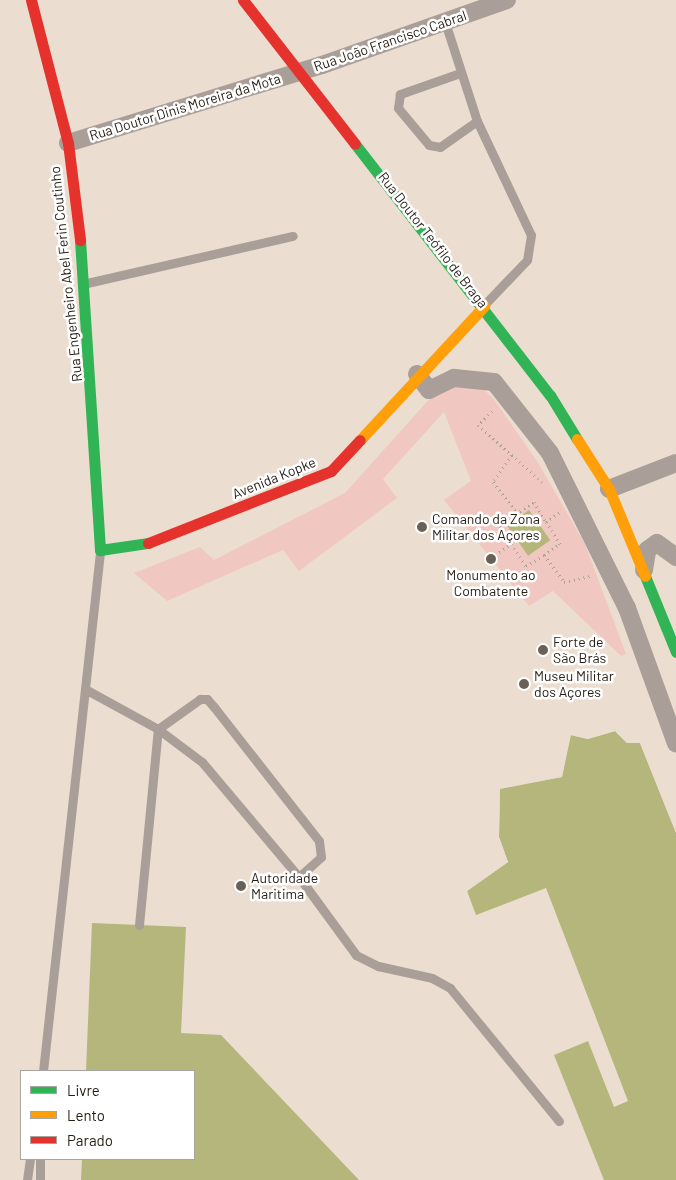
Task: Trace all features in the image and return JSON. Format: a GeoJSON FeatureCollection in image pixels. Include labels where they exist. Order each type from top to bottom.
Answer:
{"type":"FeatureCollection","features":[{"type":"Feature","properties":{"kind":"street","name":"Rua Engenheiro Abel Ferin Coutinho"},"geometry":{"type":"LineString","coordinates":[[31,0],[68,143],[85,284],[100,550]]}},
{"type":"Feature","properties":{"kind":"street","name":"Rua Doutor Teófilo de Braga"},"geometry":{"type":"LineString","coordinates":[[243,0],[302,71],[484,306],[550,395],[609,489],[644,570],[676,652]]}},
{"type":"Feature","properties":{"kind":"street","name":"Rua João Francisco Cabral"},"geometry":{"type":"LineString","coordinates":[[302,71],[507,0]]}},
{"type":"Feature","properties":{"kind":"street","name":"Rua Doutor Dinis Moreira da Mota"},"geometry":{"type":"LineString","coordinates":[[68,143],[302,71]]}},
{"type":"Feature","properties":{"kind":"street","name":"Avenida Kopke"},"geometry":{"type":"LineString","coordinates":[[100,550],[141,544],[185,530],[331,471],[417,374],[484,306]]}},
{"type":"Feature","properties":{"kind":"street"},"geometry":{"type":"LineString","coordinates":[[417,374],[429,390],[454,378],[494,382],[550,453],[609,570],[676,743]]}},
{"type":"Feature","properties":{"kind":"street"},"geometry":{"type":"LineString","coordinates":[[609,489],[676,463]]}},
{"type":"Feature","properties":{"kind":"street"},"geometry":{"type":"LineString","coordinates":[[644,570],[647,550],[657,543],[676,557]]}},
{"type":"Feature","properties":{"kind":"lane"},"geometry":{"type":"LineString","coordinates":[[445,22],[477,121],[531,234],[532,248],[527,260],[484,306]]}},
{"type":"Feature","properties":{"kind":"lane"},"geometry":{"type":"LineString","coordinates":[[460,73],[400,94],[398,108],[429,145],[440,147],[477,121]]}},
{"type":"Feature","properties":{"kind":"lane"},"geometry":{"type":"LineString","coordinates":[[85,284],[293,236]]}},
{"type":"Feature","properties":{"kind":"lane"},"geometry":{"type":"LineString","coordinates":[[43,1070],[100,550]]}},
{"type":"Feature","properties":{"kind":"lane"},"geometry":{"type":"LineString","coordinates":[[85,689],[158,729],[202,762],[299,877],[356,955],[378,966],[432,978],[450,988],[559,1121]]}},
{"type":"Feature","properties":{"kind":"lane"},"geometry":{"type":"LineString","coordinates":[[139,925],[158,729],[200,699],[207,699],[320,841],[321,857],[299,877]]}},
{"type":"Feature","properties":{"kind":"lane"},"geometry":{"type":"LineString","coordinates":[[27,1180],[30,1160]]}},
{"type":"Feature","properties":{"kind":"lane"},"geometry":{"type":"LineString","coordinates":[[40,1160],[40,1180]]}},
{"type":"Feature","properties":{"kind":"path"},"geometry":{"type":"LineString","coordinates":[[478,425],[550,489],[566,482]]}},
{"type":"Feature","properties":{"kind":"path"},"geometry":{"type":"LineString","coordinates":[[512,455],[493,482],[517,513]]}},
{"type":"Feature","properties":{"kind":"path"},"geometry":{"type":"LineString","coordinates":[[534,502],[546,522],[560,544],[526,566],[499,525],[534,502]]}},
{"type":"Feature","properties":{"kind":"path"},"geometry":{"type":"LineString","coordinates":[[546,522],[576,502]]}},
{"type":"Feature","properties":{"kind":"path"},"geometry":{"type":"LineString","coordinates":[[491,558],[511,544]]}},
{"type":"Feature","properties":{"kind":"path"},"geometry":{"type":"LineString","coordinates":[[544,554],[567,583],[609,570]]}},
{"type":"Feature","properties":{"kind":"shaded area"},"geometry":{"type":"Polygon","coordinates":[[[458,385],[482,388],[493,398],[537,461],[585,544],[626,654],[621,656],[553,591],[529,606],[444,500],[471,481],[444,412],[383,479],[397,498],[299,571],[283,550],[167,601],[134,573],[200,547],[214,560],[345,493],[433,395],[458,385]]]}},
{"type":"Feature","properties":{"kind":"shaded area"},"geometry":{"type":"Polygon","coordinates":[[[529,510],[550,540],[528,556],[507,525],[529,510]]]}},
{"type":"Feature","properties":{"kind":"shaded area"},"geometry":{"type":"Polygon","coordinates":[[[615,731],[627,743],[640,743],[676,833],[676,1180],[604,1180],[554,1055],[588,1041],[614,1107],[628,1101],[546,888],[476,915],[467,891],[508,862],[499,837],[500,788],[562,777],[570,735],[588,739],[615,731]]]}},
{"type":"Feature","properties":{"kind":"shaded area"},"geometry":{"type":"Polygon","coordinates":[[[92,923],[186,927],[181,1033],[221,1035],[359,1180],[81,1180],[82,1160],[195,1160],[195,1070],[86,1070],[92,923]]]}},
{"type":"Feature","properties":{"kind":"pier"},"geometry":{"type":"Polygon","coordinates":[[[609,729],[617,729],[628,741],[642,742],[676,833],[640,743],[627,743],[615,731],[588,739],[571,735],[562,777],[500,789],[499,837],[508,862],[467,891],[474,916],[464,889],[505,861],[496,837],[498,787],[560,775],[569,734],[597,735],[609,729]]]}},
{"type":"Feature","properties":{"kind":"traffic: fast"},"geometry":{"type":"LineString","coordinates":[[355,144],[550,395],[577,439]]}},
{"type":"Feature","properties":{"kind":"traffic: fast"},"geometry":{"type":"LineString","coordinates":[[80,240],[100,550],[148,543]]}},
{"type":"Feature","properties":{"kind":"traffic: fast"},"geometry":{"type":"LineString","coordinates":[[645,576],[676,652]]}},
{"type":"Feature","properties":{"kind":"traffic: slow"},"geometry":{"type":"LineString","coordinates":[[360,440],[484,306]]}},
{"type":"Feature","properties":{"kind":"traffic: slow"},"geometry":{"type":"LineString","coordinates":[[577,439],[609,489],[645,576]]}},
{"type":"Feature","properties":{"kind":"traffic: jam"},"geometry":{"type":"LineString","coordinates":[[31,0],[68,143],[80,240]]}},
{"type":"Feature","properties":{"kind":"traffic: jam"},"geometry":{"type":"LineString","coordinates":[[243,0],[355,144]]}},
{"type":"Feature","properties":{"kind":"traffic: jam"},"geometry":{"type":"LineString","coordinates":[[148,543],[331,471],[360,440]]}},
{"type":"Feature","properties":{"kind":"place","name":"Comando da Zona Militar dos Açores"},"geometry":{"type":"Point","coordinates":[422,527]}},
{"type":"Feature","properties":{"kind":"place","name":"Monumento ao Combatente"},"geometry":{"type":"Point","coordinates":[491,559]}},
{"type":"Feature","properties":{"kind":"place","name":"Forte de São Brás"},"geometry":{"type":"Point","coordinates":[543,650]}},
{"type":"Feature","properties":{"kind":"place","name":"Museu Militar dos Açores"},"geometry":{"type":"Point","coordinates":[524,684]}},
{"type":"Feature","properties":{"kind":"place","name":"Autoridade Maritima"},"geometry":{"type":"Point","coordinates":[241,886]}}]}
